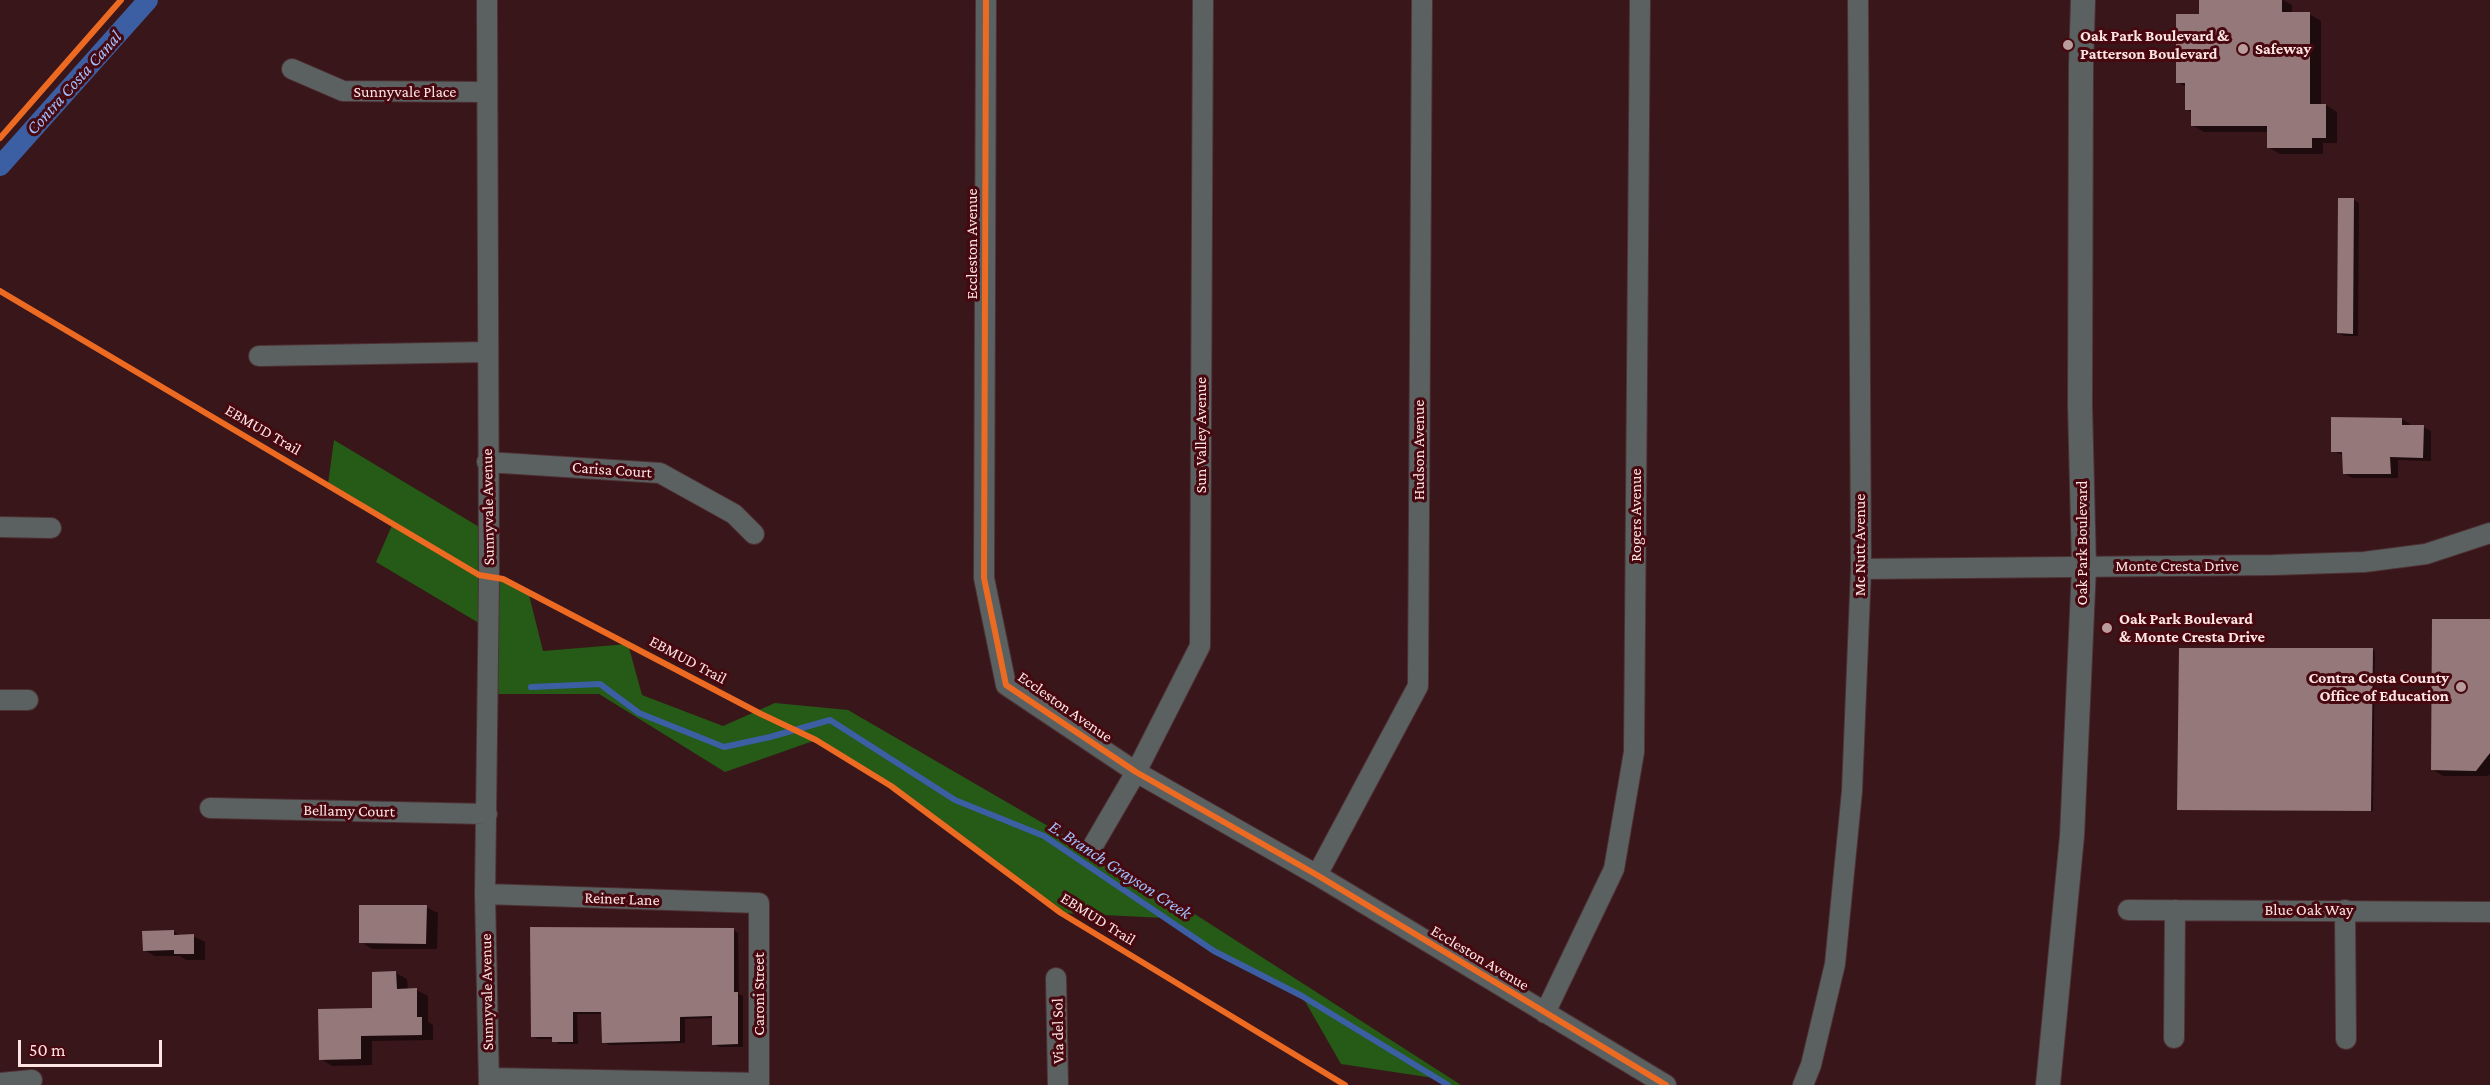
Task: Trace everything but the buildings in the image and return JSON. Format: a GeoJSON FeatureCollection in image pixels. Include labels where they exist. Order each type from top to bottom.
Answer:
{"type":"FeatureCollection","features":[{"type":"Feature","properties":{"kind":"street","name":"Sunnyvale Avenue"},"geometry":{"type":"LineString","coordinates":[[487,0],[489,587],[485,894],[489,1082]]}},
{"type":"Feature","properties":{"kind":"street","name":"Eccleston Avenue"},"geometry":{"type":"LineString","coordinates":[[986,0],[984,578],[1006,685],[1136,772],[1317,875],[1666,1085]]}},
{"type":"Feature","properties":{"kind":"street","name":"Sun Valley Avenue"},"geometry":{"type":"LineString","coordinates":[[1094,844],[1136,772],[1200,646],[1203,0]]}},
{"type":"Feature","properties":{"kind":"street","name":"Hudson Avenue"},"geometry":{"type":"LineString","coordinates":[[1317,875],[1418,686],[1422,0]]}},
{"type":"Feature","properties":{"kind":"street","name":"Rogers Avenue"},"geometry":{"type":"LineString","coordinates":[[1545,1013],[1614,869],[1634,752],[1640,0]]}},
{"type":"Feature","properties":{"kind":"street","name":"Mc Nutt Avenue"},"geometry":{"type":"LineString","coordinates":[[1803,1085],[1811,1065],[1835,964],[1852,791],[1861,569],[1858,0]]}},
{"type":"Feature","properties":{"kind":"street","name":"Oak Park Boulevard"},"geometry":{"type":"LineString","coordinates":[[2048,1085],[2072,836],[2084,567],[2080,405],[2083,0]]}},
{"type":"Feature","properties":{"kind":"street","name":"Sunnyvale Place"},"geometry":{"type":"LineString","coordinates":[[292,69],[343,91],[487,92]]}},
{"type":"Feature","properties":{"kind":"street"},"geometry":{"type":"LineString","coordinates":[[259,356],[487,352]]}},
{"type":"Feature","properties":{"kind":"street","name":"Carisa Court"},"geometry":{"type":"LineString","coordinates":[[487,462],[660,473],[734,514],[754,534]]}},
{"type":"Feature","properties":{"kind":"street"},"geometry":{"type":"LineString","coordinates":[[0,527],[51,528]]}},
{"type":"Feature","properties":{"kind":"street","name":"Monte Cresta Drive"},"geometry":{"type":"LineString","coordinates":[[1861,569],[2273,566],[2364,562],[2426,554],[2490,533]]}},
{"type":"Feature","properties":{"kind":"street"},"geometry":{"type":"LineString","coordinates":[[0,700],[28,700]]}},
{"type":"Feature","properties":{"kind":"street","name":"Bellamy Court"},"geometry":{"type":"LineString","coordinates":[[210,808],[487,814]]}},
{"type":"Feature","properties":{"kind":"street","name":"Reiner Lane"},"geometry":{"type":"LineString","coordinates":[[485,894],[759,903]]}},
{"type":"Feature","properties":{"kind":"street","name":"Caroni Street"},"geometry":{"type":"LineString","coordinates":[[759,903],[759,1084]]}},
{"type":"Feature","properties":{"kind":"street","name":"Blue Oak Way"},"geometry":{"type":"LineString","coordinates":[[2128,910],[2490,912]]}},
{"type":"Feature","properties":{"kind":"street"},"geometry":{"type":"LineString","coordinates":[[2174,1038],[2175,910]]}},
{"type":"Feature","properties":{"kind":"street"},"geometry":{"type":"LineString","coordinates":[[2345,910],[2346,1039]]}},
{"type":"Feature","properties":{"kind":"street","name":"Via del Sol"},"geometry":{"type":"LineString","coordinates":[[1056,978],[1059,1085]]}},
{"type":"Feature","properties":{"kind":"street"},"geometry":{"type":"LineString","coordinates":[[0,1083],[32,1080]]}},
{"type":"Feature","properties":{"kind":"street"},"geometry":{"type":"LineString","coordinates":[[489,1082],[759,1084]]}},
{"type":"Feature","properties":{"kind":"green space"},"geometry":{"type":"Polygon","coordinates":[[[334,440],[486,531],[489,577],[503,579],[528,591],[543,651],[628,644],[642,695],[723,726],[775,703],[848,710],[1148,884],[1461,1085],[1445,1085],[1440,1079],[1341,1064],[1302,996],[1214,951],[1165,918],[1061,913],[891,786],[816,740],[725,772],[599,694],[488,694],[489,629],[376,562],[393,523],[328,484],[334,440]]]}},
{"type":"Feature","properties":{"kind":"waterway","name":"Contra Costa Canal"},"geometry":{"type":"LineString","coordinates":[[0,166],[148,0]]}},
{"type":"Feature","properties":{"kind":"waterway","name":"E. Branch Grayson Creek"},"geometry":{"type":"LineString","coordinates":[[531,687],[600,684],[639,713],[724,747],[830,720],[955,800],[1044,836],[1214,951],[1302,996],[1448,1085]]}},
{"type":"Feature","properties":{"kind":"cycle path"},"geometry":{"type":"LineString","coordinates":[[0,138],[121,0]]}},
{"type":"Feature","properties":{"kind":"cycle path"},"geometry":{"type":"LineString","coordinates":[[986,0],[984,578],[1006,685],[1136,772],[1317,875],[1666,1085]]}},
{"type":"Feature","properties":{"kind":"cycle path","name":"EBMUD Trail"},"geometry":{"type":"LineString","coordinates":[[0,291],[479,575],[503,579],[761,714],[816,740],[891,786],[1061,913],[1345,1085]]}},
{"type":"Feature","properties":{"kind":"place","name":"Oak Park Boulevard & Patterson Boulevard"},"geometry":{"type":"Point","coordinates":[2068,45]}},
{"type":"Feature","properties":{"kind":"place","name":"Safeway"},"geometry":{"type":"Point","coordinates":[2243,49]}},
{"type":"Feature","properties":{"kind":"place","name":"Oak Park Boulevard & Monte Cresta Drive"},"geometry":{"type":"Point","coordinates":[2107,628]}},
{"type":"Feature","properties":{"kind":"place","name":"Contra Costa County Office of Education"},"geometry":{"type":"Point","coordinates":[2461,687]}}]}
